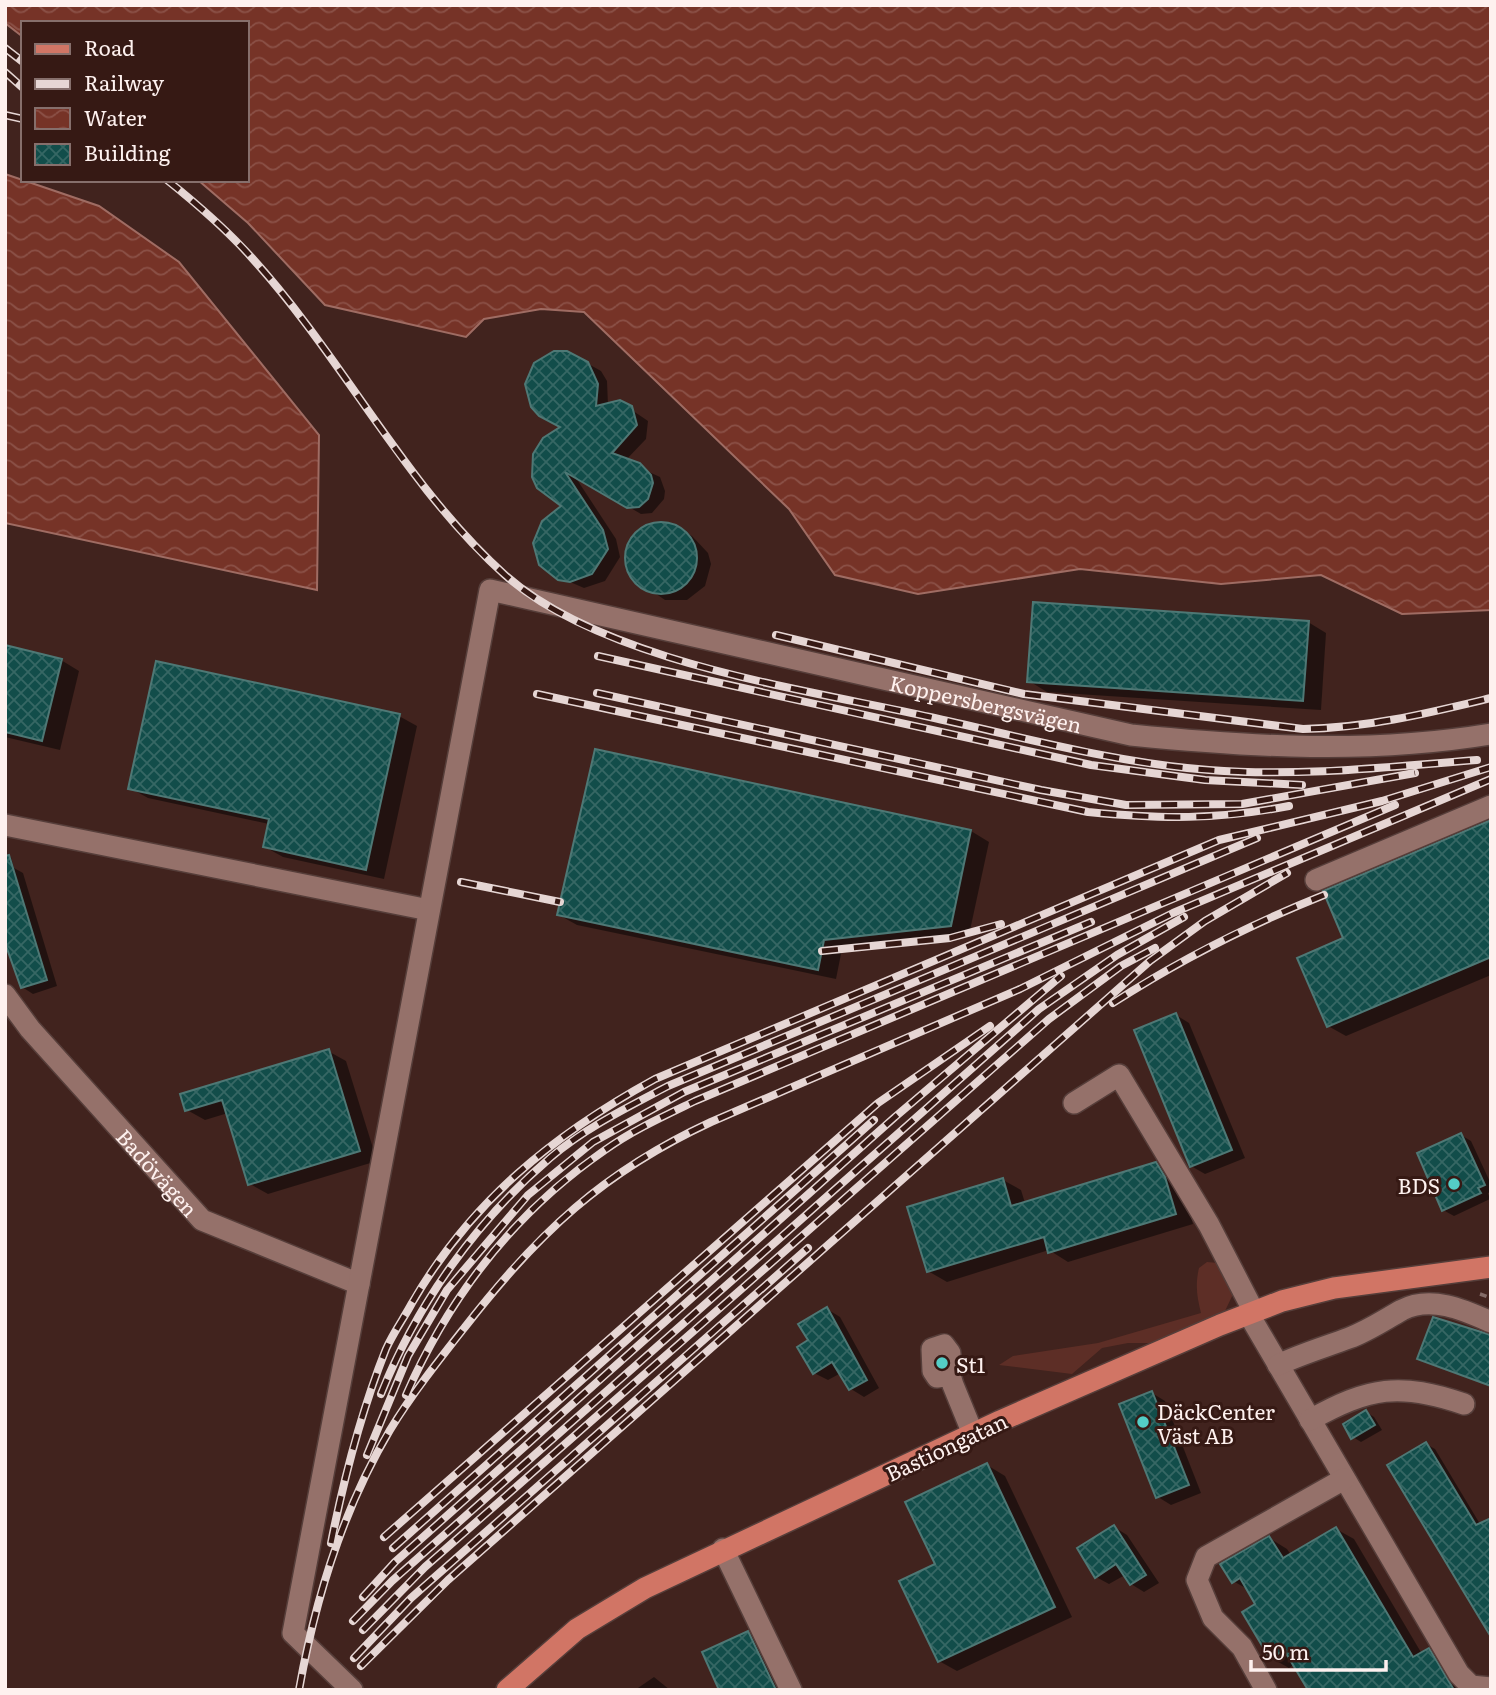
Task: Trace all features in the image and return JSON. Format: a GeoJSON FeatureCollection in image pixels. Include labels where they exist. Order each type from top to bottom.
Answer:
{"type":"FeatureCollection","features":[{"type":"Feature","properties":{"kind":"main road","name":"Bastiongatan"},"geometry":{"type":"LineString","coordinates":[[507,1690],[577,1629],[645,1588],[723,1549],[973,1434],[1251,1313],[1334,1288],[1491,1267]]}},
{"type":"Feature","properties":{"kind":"main road","name":"Bastiongatan"},"geometry":{"type":"LineString","coordinates":[[1419,1276],[1491,1278]]}},
{"type":"Feature","properties":{"kind":"street","name":"Koppersbergsvägen"},"geometry":{"type":"LineString","coordinates":[[429,910],[490,590],[1131,735],[1240,746],[1324,748],[1415,743],[1491,734]]}},
{"type":"Feature","properties":{"kind":"street"},"geometry":{"type":"LineString","coordinates":[[1315,880],[1491,806]]}},
{"type":"Feature","properties":{"kind":"street"},"geometry":{"type":"LineString","coordinates":[[5,825],[429,910],[293,1633],[352,1690]]}},
{"type":"Feature","properties":{"kind":"street","name":"Badövägen"},"geometry":{"type":"LineString","coordinates":[[5,995],[30,1029],[202,1220],[359,1284]]}},
{"type":"Feature","properties":{"kind":"street"},"geometry":{"type":"LineString","coordinates":[[1074,1103],[1119,1075],[1209,1225],[1278,1365],[1459,1674],[1471,1686],[1491,1688]]}},
{"type":"Feature","properties":{"kind":"street"},"geometry":{"type":"LineString","coordinates":[[1278,1365],[1312,1349],[1350,1338],[1405,1309],[1435,1304],[1457,1307],[1491,1322]]}},
{"type":"Feature","properties":{"kind":"street"},"geometry":{"type":"LineString","coordinates":[[950,1375],[973,1434]]}},
{"type":"Feature","properties":{"kind":"street"},"geometry":{"type":"LineString","coordinates":[[1310,1420],[1361,1396],[1394,1390],[1426,1391],[1464,1404]]}},
{"type":"Feature","properties":{"kind":"street"},"geometry":{"type":"LineString","coordinates":[[1266,1690],[1242,1647],[1213,1618],[1197,1580],[1206,1557],[1344,1479]]}},
{"type":"Feature","properties":{"kind":"street"},"geometry":{"type":"LineString","coordinates":[[723,1549],[791,1690]]}},
{"type":"Feature","properties":{"kind":"shaded area"},"geometry":{"type":"Polygon","coordinates":[[[1207,1262],[1218,1263],[1235,1290],[1225,1311],[1209,1321],[1154,1343],[1128,1343],[1102,1348],[1072,1374],[999,1365],[1013,1356],[1098,1343],[1201,1313],[1197,1280],[1199,1268],[1207,1262]]]}},
{"type":"Feature","properties":{"kind":"water"},"geometry":{"type":"Polygon","coordinates":[[[5,5],[1491,5],[1491,610],[1402,614],[1321,575],[1221,584],[1080,569],[918,594],[835,575],[789,509],[584,312],[541,309],[484,319],[466,337],[325,305],[248,223],[200,182],[248,182],[248,21],[21,21],[21,35],[5,23],[5,5]]]}},
{"type":"Feature","properties":{"kind":"water"},"geometry":{"type":"Polygon","coordinates":[[[5,174],[21,179],[21,182],[28,182],[99,206],[179,262],[319,435],[317,590],[5,523],[5,174]]]}},
{"type":"Feature","properties":{"kind":"building"},"geometry":{"type":"Polygon","coordinates":[[[554,351],[567,351],[588,362],[598,384],[596,406],[620,400],[632,406],[637,425],[612,453],[640,463],[651,475],[653,483],[648,499],[639,507],[627,508],[565,472],[603,530],[608,549],[592,574],[570,582],[558,580],[539,565],[533,543],[542,521],[561,506],[537,488],[532,477],[533,454],[543,438],[560,427],[539,416],[531,407],[525,384],[534,363],[554,351]]]}},
{"type":"Feature","properties":{"kind":"building"},"geometry":{"type":"Polygon","coordinates":[[[668,522],[687,532],[695,544],[695,572],[687,584],[675,592],[654,594],[635,584],[627,572],[625,551],[635,532],[647,524],[668,522]]]}},
{"type":"Feature","properties":{"kind":"building"},"geometry":{"type":"Polygon","coordinates":[[[1033,602],[1309,621],[1303,701],[1027,682],[1033,602]]]}},
{"type":"Feature","properties":{"kind":"building"},"geometry":{"type":"Polygon","coordinates":[[[5,645],[62,659],[42,741],[5,732],[5,645]]]}},
{"type":"Feature","properties":{"kind":"building"},"geometry":{"type":"Polygon","coordinates":[[[156,661],[400,714],[366,870],[263,847],[269,819],[128,789],[156,661]]]}},
{"type":"Feature","properties":{"kind":"building"},"geometry":{"type":"Polygon","coordinates":[[[595,749],[971,830],[951,926],[824,940],[818,970],[557,915],[595,749]]]}},
{"type":"Feature","properties":{"kind":"building"},"geometry":{"type":"Polygon","coordinates":[[[1491,820],[1491,957],[1327,1027],[1297,958],[1343,938],[1323,891],[1491,820]]]}},
{"type":"Feature","properties":{"kind":"building"},"geometry":{"type":"Polygon","coordinates":[[[9,855],[47,980],[21,988],[5,943],[5,856],[9,855]]]}},
{"type":"Feature","properties":{"kind":"building"},"geometry":{"type":"Polygon","coordinates":[[[1176,1013],[1232,1150],[1190,1167],[1134,1030],[1176,1013]]]}},
{"type":"Feature","properties":{"kind":"building"},"geometry":{"type":"Polygon","coordinates":[[[329,1049],[360,1151],[248,1185],[222,1100],[185,1111],[180,1094],[329,1049]]]}},
{"type":"Feature","properties":{"kind":"building"},"geometry":{"type":"Polygon","coordinates":[[[1461,1133],[1485,1185],[1478,1188],[1481,1193],[1442,1211],[1417,1153],[1461,1133]]]}},
{"type":"Feature","properties":{"kind":"building"},"geometry":{"type":"Polygon","coordinates":[[[1156,1162],[1165,1177],[1176,1214],[1048,1253],[1044,1237],[927,1272],[907,1207],[1003,1178],[1011,1206],[1156,1162]]]}},
{"type":"Feature","properties":{"kind":"building"},"geometry":{"type":"Polygon","coordinates":[[[827,1307],[867,1380],[849,1390],[832,1362],[813,1374],[797,1347],[808,1340],[798,1324],[827,1307]]]}},
{"type":"Feature","properties":{"kind":"building"},"geometry":{"type":"Polygon","coordinates":[[[1433,1317],[1491,1335],[1491,1386],[1417,1359],[1433,1317]]]}},
{"type":"Feature","properties":{"kind":"building"},"geometry":{"type":"Polygon","coordinates":[[[1152,1391],[1189,1485],[1156,1498],[1119,1404],[1152,1391]]]}},
{"type":"Feature","properties":{"kind":"building"},"geometry":{"type":"Polygon","coordinates":[[[1366,1410],[1375,1425],[1351,1439],[1343,1424],[1366,1410]]]}},
{"type":"Feature","properties":{"kind":"building"},"geometry":{"type":"Polygon","coordinates":[[[1426,1442],[1476,1525],[1491,1518],[1491,1637],[1387,1465],[1426,1442]]]}},
{"type":"Feature","properties":{"kind":"building"},"geometry":{"type":"Polygon","coordinates":[[[987,1463],[1055,1607],[938,1662],[899,1581],[935,1564],[905,1502],[987,1463]]]}},
{"type":"Feature","properties":{"kind":"building"},"geometry":{"type":"Polygon","coordinates":[[[1114,1525],[1146,1575],[1130,1585],[1116,1564],[1095,1578],[1077,1548],[1114,1525]]]}},
{"type":"Feature","properties":{"kind":"building"},"geometry":{"type":"Polygon","coordinates":[[[1336,1527],[1413,1657],[1429,1648],[1454,1690],[1308,1690],[1284,1650],[1270,1659],[1242,1612],[1255,1604],[1240,1578],[1232,1583],[1220,1564],[1269,1536],[1283,1558],[1336,1527]]]}},
{"type":"Feature","properties":{"kind":"building"},"geometry":{"type":"Polygon","coordinates":[[[748,1631],[776,1690],[719,1690],[702,1652],[748,1631]]]}},
{"type":"Feature","properties":{"kind":"railway"},"geometry":{"type":"LineString","coordinates":[[5,48],[21,60]]}},
{"type":"Feature","properties":{"kind":"railway"},"geometry":{"type":"LineString","coordinates":[[5,72],[21,86]]}},
{"type":"Feature","properties":{"kind":"railway"},"geometry":{"type":"LineString","coordinates":[[5,115],[21,119]]}},
{"type":"Feature","properties":{"kind":"railway"},"geometry":{"type":"LineString","coordinates":[[169,182],[232,237],[285,297],[405,461],[469,539],[505,575],[546,605],[595,630],[649,651],[766,683],[1139,762],[1209,770],[1276,772],[1477,760]]}},
{"type":"Feature","properties":{"kind":"railway"},"geometry":{"type":"LineString","coordinates":[[776,635],[1024,694],[1303,729],[1374,723],[1491,698]]}},
{"type":"Feature","properties":{"kind":"railway"},"geometry":{"type":"LineString","coordinates":[[598,656],[1091,765],[1205,780],[1302,785]]}},
{"type":"Feature","properties":{"kind":"railway"},"geometry":{"type":"LineString","coordinates":[[597,693],[1041,790],[1126,805],[1242,804],[1415,773]]}},
{"type":"Feature","properties":{"kind":"railway"},"geometry":{"type":"LineString","coordinates":[[537,694],[1088,812],[1189,817],[1237,814],[1289,806]]}},
{"type":"Feature","properties":{"kind":"railway"},"geometry":{"type":"LineString","coordinates":[[331,1543],[369,1397],[386,1349],[412,1303],[435,1266],[488,1202],[517,1174],[582,1123],[655,1079],[1219,840],[1382,801],[1491,767]]}},
{"type":"Feature","properties":{"kind":"railway"},"geometry":{"type":"LineString","coordinates":[[299,1690],[313,1623],[333,1556],[358,1491],[390,1430],[436,1365],[519,1262],[546,1234],[605,1184],[672,1141],[711,1122],[1020,989],[1173,913],[1491,779]]}},
{"type":"Feature","properties":{"kind":"railway"},"geometry":{"type":"LineString","coordinates":[[406,1395],[443,1323],[488,1258],[542,1200],[572,1174],[627,1136],[695,1101],[1395,805]]}},
{"type":"Feature","properties":{"kind":"railway"},"geometry":{"type":"LineString","coordinates":[[381,1394],[412,1328],[451,1266],[474,1237],[497,1209],[550,1158],[592,1128],[668,1086],[1257,838]]}},
{"type":"Feature","properties":{"kind":"railway"},"geometry":{"type":"LineString","coordinates":[[361,1666],[448,1580],[1150,961],[1205,921],[1287,873]]}},
{"type":"Feature","properties":{"kind":"railway"},"geometry":{"type":"LineString","coordinates":[[461,882],[560,902]]}},
{"type":"Feature","properties":{"kind":"railway"},"geometry":{"type":"LineString","coordinates":[[1113,1003],[1216,944],[1324,895]]}},
{"type":"Feature","properties":{"kind":"railway"},"geometry":{"type":"LineString","coordinates":[[353,1621],[392,1581],[1039,1009],[1117,955],[1184,917]]}},
{"type":"Feature","properties":{"kind":"railway"},"geometry":{"type":"LineString","coordinates":[[367,1455],[408,1356],[447,1290],[528,1195],[593,1142],[684,1092],[1091,922]]}},
{"type":"Feature","properties":{"kind":"railway"},"geometry":{"type":"LineString","coordinates":[[822,951],[950,938],[1001,924]]}},
{"type":"Feature","properties":{"kind":"railway"},"geometry":{"type":"LineString","coordinates":[[363,1630],[425,1567],[1049,1019],[1121,966],[1155,948]]}},
{"type":"Feature","properties":{"kind":"railway"},"geometry":{"type":"LineString","coordinates":[[363,1597],[395,1562],[895,1117],[1061,976]]}},
{"type":"Feature","properties":{"kind":"railway"},"geometry":{"type":"LineString","coordinates":[[384,1537],[878,1103],[990,1026]]}},
{"type":"Feature","properties":{"kind":"railway"},"geometry":{"type":"LineString","coordinates":[[393,1548],[874,1120]]}},
{"type":"Feature","properties":{"kind":"railway"},"geometry":{"type":"LineString","coordinates":[[354,1658],[411,1598],[808,1248]]}},
{"type":"Feature","properties":{"kind":"place","name":"BDS"},"geometry":{"type":"Point","coordinates":[1454,1184]}},
{"type":"Feature","properties":{"kind":"place","name":"St1"},"geometry":{"type":"Point","coordinates":[942,1363]}},
{"type":"Feature","properties":{"kind":"place","name":"DäckCenter Väst AB"},"geometry":{"type":"Point","coordinates":[1143,1422]}}]}
